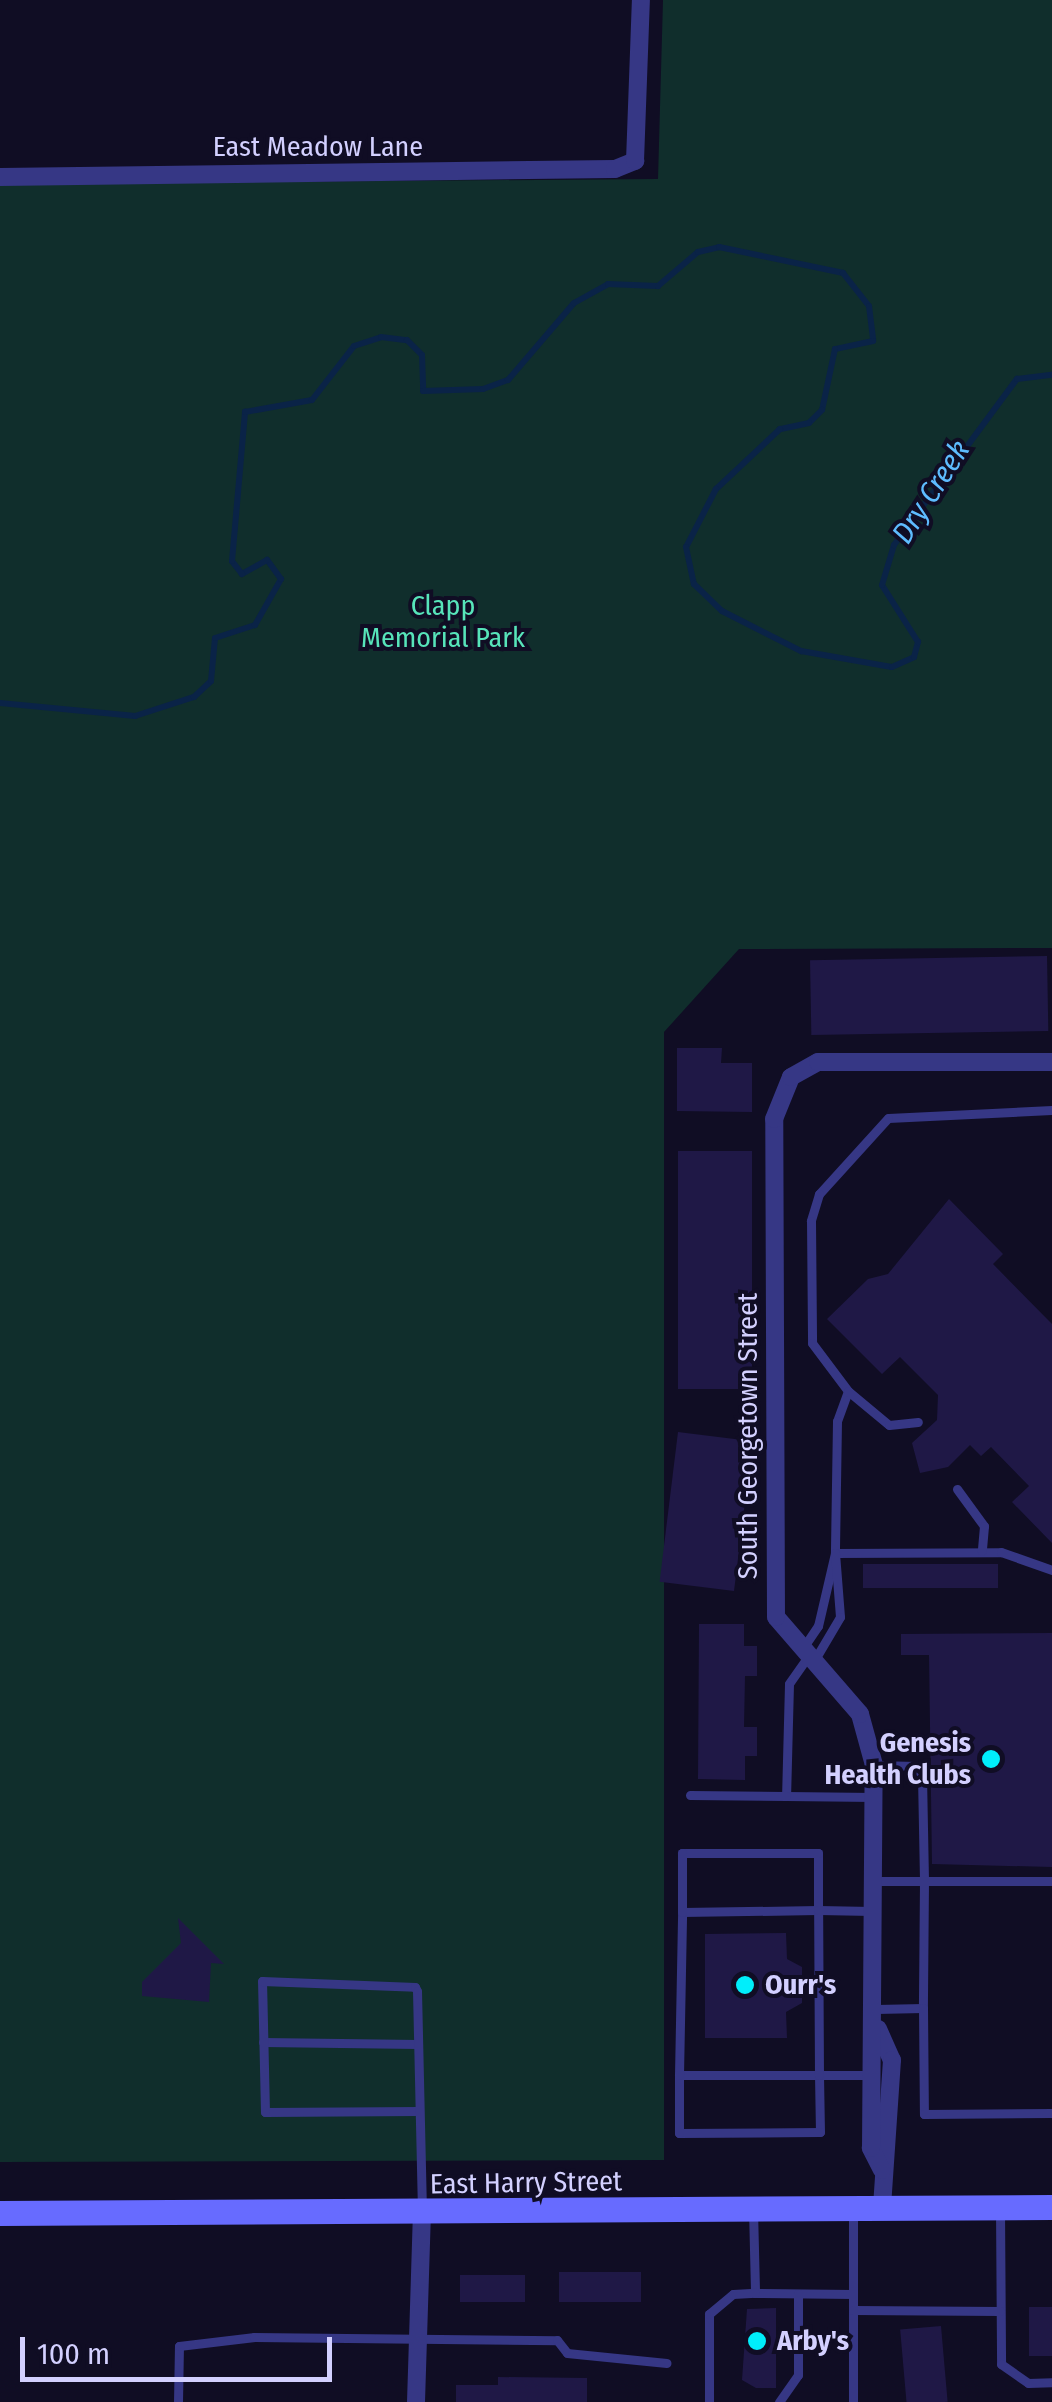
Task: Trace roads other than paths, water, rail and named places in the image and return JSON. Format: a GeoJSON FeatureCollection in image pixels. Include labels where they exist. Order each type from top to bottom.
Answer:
{"type":"FeatureCollection","features":[{"type":"Feature","properties":{"kind":"main road","name":"East Harry Street"},"geometry":{"type":"LineString","coordinates":[[0,2213],[422,2214],[853,2206],[1052,2207]]}},
{"type":"Feature","properties":{"kind":"street","name":"East Meadow Lane"},"geometry":{"type":"LineString","coordinates":[[0,176],[596,170],[635,161],[641,0]]}},
{"type":"Feature","properties":{"kind":"street","name":"South Georgetown Street"},"geometry":{"type":"LineString","coordinates":[[882,2170],[870,2148],[870,2075],[878,2029],[872,1911],[874,1765],[860,1714],[776,1617],[774,1119],[791,1077],[818,1062],[1052,1062]]}},
{"type":"Feature","properties":{"kind":"street","name":"South Georgetown Street"},"geometry":{"type":"LineString","coordinates":[[878,2029],[892,2060],[892,2148],[882,2170],[882,2206]]}},
{"type":"Feature","properties":{"kind":"street"},"geometry":{"type":"LineString","coordinates":[[416,2402],[422,2214]]}},
{"type":"Feature","properties":{"kind":"lane"},"geometry":{"type":"LineString","coordinates":[[918,1422],[889,1425],[848,1392],[812,1343],[818,1194],[876,1126],[902,1112],[1052,1110]]}},
{"type":"Feature","properties":{"kind":"lane"},"geometry":{"type":"LineString","coordinates":[[786,1796],[789,1684],[840,1617],[836,1553],[837,1421],[848,1392]]}},
{"type":"Feature","properties":{"kind":"lane"},"geometry":{"type":"LineString","coordinates":[[957,1489],[984,1526],[982,1551]]}},
{"type":"Feature","properties":{"kind":"lane"},"geometry":{"type":"LineString","coordinates":[[836,1553],[982,1551],[1052,1570]]}},
{"type":"Feature","properties":{"kind":"lane"},"geometry":{"type":"LineString","coordinates":[[809,1655],[818,1626],[824,1572],[836,1553]]}},
{"type":"Feature","properties":{"kind":"lane"},"geometry":{"type":"LineString","coordinates":[[874,1765],[916,1766],[922,1776],[924,2114],[1052,2113]]}},
{"type":"Feature","properties":{"kind":"lane"},"geometry":{"type":"LineString","coordinates":[[690,1795],[874,1797]]}},
{"type":"Feature","properties":{"kind":"lane"},"geometry":{"type":"LineString","coordinates":[[682,1853],[818,1853],[818,1910],[820,2132],[678,2132],[682,1853]]}},
{"type":"Feature","properties":{"kind":"lane"},"geometry":{"type":"LineString","coordinates":[[872,1881],[1052,1881]]}},
{"type":"Feature","properties":{"kind":"lane"},"geometry":{"type":"LineString","coordinates":[[682,1912],[872,1911]]}},
{"type":"Feature","properties":{"kind":"lane"},"geometry":{"type":"LineString","coordinates":[[419,2112],[265,2112],[262,1981],[413,1984],[418,2044],[422,2214]]}},
{"type":"Feature","properties":{"kind":"lane"},"geometry":{"type":"LineString","coordinates":[[876,2009],[923,2008]]}},
{"type":"Feature","properties":{"kind":"lane"},"geometry":{"type":"LineString","coordinates":[[263,2042],[418,2044]]}},
{"type":"Feature","properties":{"kind":"lane"},"geometry":{"type":"LineString","coordinates":[[680,2075],[870,2075]]}},
{"type":"Feature","properties":{"kind":"lane"},"geometry":{"type":"LineString","coordinates":[[853,2206],[853,2402]]}},
{"type":"Feature","properties":{"kind":"lane"},"geometry":{"type":"LineString","coordinates":[[1000,2206],[1001,2364],[1028,2383],[1052,2382]]}},
{"type":"Feature","properties":{"kind":"lane"},"geometry":{"type":"LineString","coordinates":[[753,2208],[755,2293]]}},
{"type":"Feature","properties":{"kind":"lane"},"geometry":{"type":"LineString","coordinates":[[709,2402],[709,2314],[733,2294],[853,2294]]}},
{"type":"Feature","properties":{"kind":"lane"},"geometry":{"type":"LineString","coordinates":[[779,2402],[798,2375],[798,2294]]}},
{"type":"Feature","properties":{"kind":"lane"},"geometry":{"type":"LineString","coordinates":[[853,2310],[1000,2311]]}},
{"type":"Feature","properties":{"kind":"lane"},"geometry":{"type":"LineString","coordinates":[[178,2402],[178,2346],[349,2334],[557,2340],[567,2353],[666,2362]]}},
{"type":"Feature","properties":{"kind":"waterway","name":"Dry Creek"},"geometry":{"type":"LineString","coordinates":[[0,703],[135,716],[194,697],[211,681],[215,638],[255,625],[281,579],[267,560],[242,574],[232,561],[245,412],[312,400],[354,346],[381,337],[407,340],[422,355],[423,391],[483,389],[508,380],[574,303],[608,284],[658,286],[698,252],[719,247],[843,273],[869,306],[873,341],[835,349],[822,410],[809,423],[780,429],[716,489],[686,547],[694,584],[722,611],[801,651],[892,667],[914,657],[918,642],[882,585],[894,545],[1017,379],[1052,375]]}},
{"type":"Feature","properties":{"kind":"place","name":"Genesis Health Clubs"},"geometry":{"type":"Point","coordinates":[991,1759]}},
{"type":"Feature","properties":{"kind":"place","name":"Ourr's"},"geometry":{"type":"Point","coordinates":[745,1985]}},
{"type":"Feature","properties":{"kind":"place","name":"Arby's"},"geometry":{"type":"Point","coordinates":[757,2341]}},
{"type":"Feature","properties":{"kind":"park label","name":"Clapp Memorial Park"},"geometry":{"type":"Point","coordinates":[443,622]}}]}
